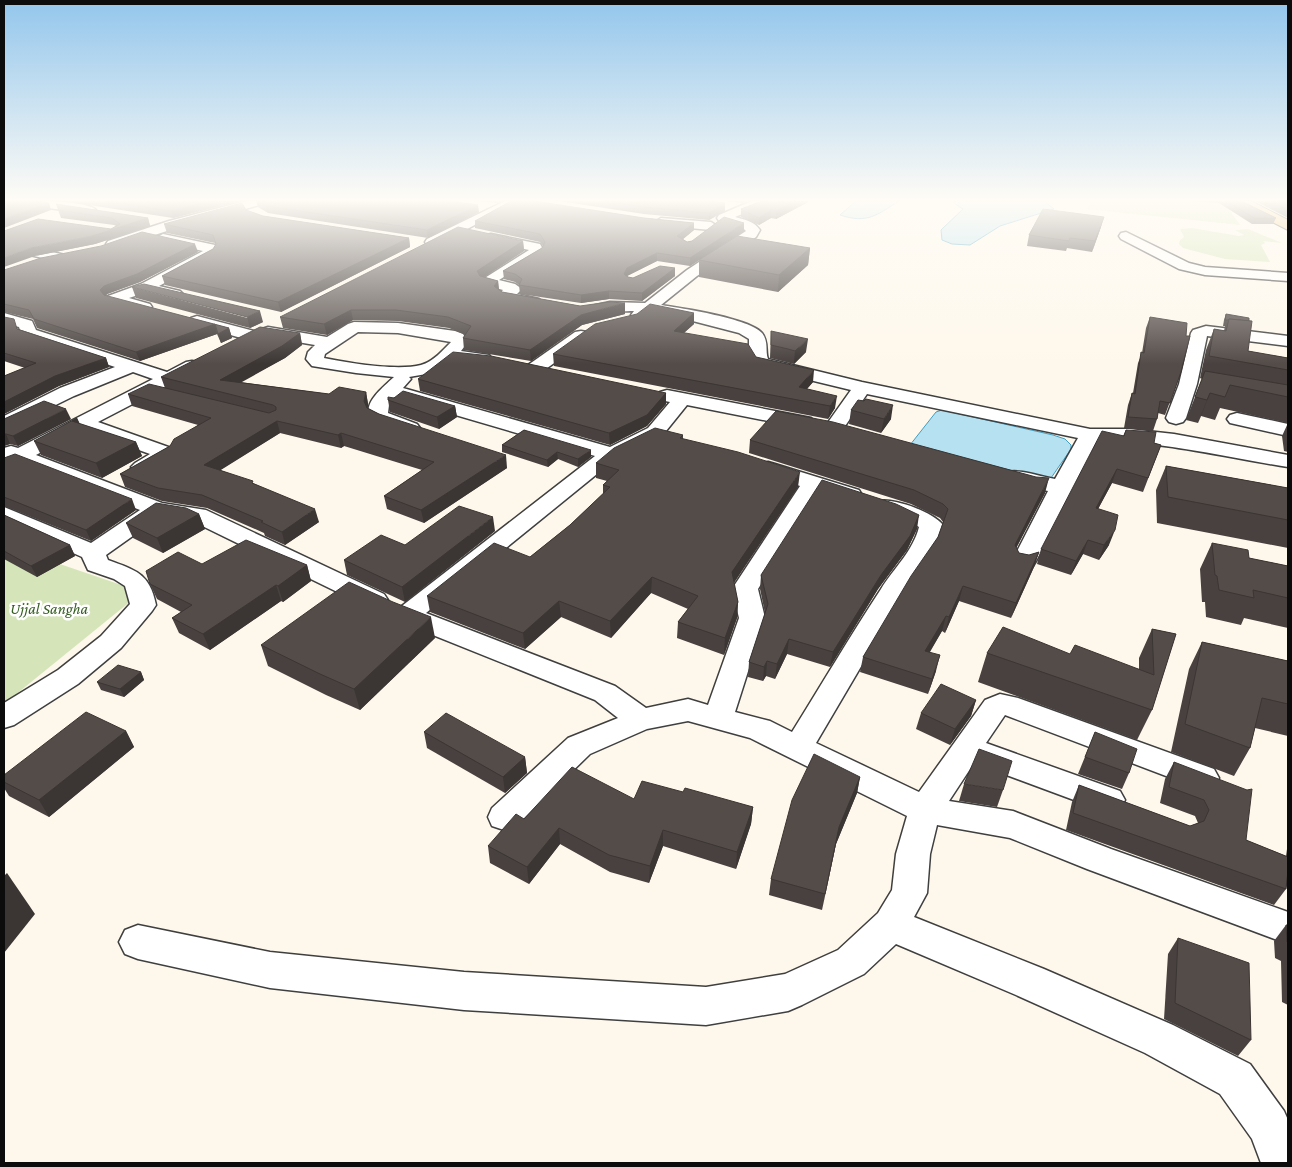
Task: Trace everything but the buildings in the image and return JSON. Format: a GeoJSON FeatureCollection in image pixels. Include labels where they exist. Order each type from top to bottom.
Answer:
{"type":"FeatureCollection","features":[{"type":"Feature","properties":{"kind":"street"},"geometry":{"type":"LineString","coordinates":[[31,264],[65,257],[58,255]]}},
{"type":"Feature","properties":{"kind":"street"},"geometry":{"type":"LineString","coordinates":[[160,311],[113,299],[146,287],[205,255]]}},
{"type":"Feature","properties":{"kind":"street"},"geometry":{"type":"LineString","coordinates":[[531,255],[487,282],[510,287],[514,290],[505,296],[508,298],[554,305]]}},
{"type":"Feature","properties":{"kind":"street"},"geometry":{"type":"LineString","coordinates":[[624,323],[631,320],[717,255]]}},
{"type":"Feature","properties":{"kind":"street"},"geometry":{"type":"LineString","coordinates":[[1164,255],[1184,266],[1205,271],[1288,277]]}},
{"type":"Feature","properties":{"kind":"street"},"geometry":{"type":"LineString","coordinates":[[671,270],[692,273]]}},
{"type":"Feature","properties":{"kind":"street"},"geometry":{"type":"LineString","coordinates":[[146,287],[192,298]]}},
{"type":"Feature","properties":{"kind":"street"},"geometry":{"type":"LineString","coordinates":[[572,308],[591,310],[609,306],[647,308],[738,326],[752,332],[758,338],[760,343],[758,358],[762,363],[862,387],[1090,435],[1129,435],[1174,440],[1288,461]]}},
{"type":"Feature","properties":{"kind":"street"},"geometry":{"type":"LineString","coordinates":[[178,316],[256,333],[330,343]]}},
{"type":"Feature","properties":{"kind":"street"},"geometry":{"type":"LineString","coordinates":[[4,318],[26,324],[28,333],[168,378]]}},
{"type":"Feature","properties":{"kind":"street"},"geometry":{"type":"LineString","coordinates":[[227,348],[284,320]]}},
{"type":"Feature","properties":{"kind":"street"},"geometry":{"type":"LineString","coordinates":[[354,327],[398,328],[454,337],[460,342],[448,355],[423,370],[409,371],[318,362],[315,359],[317,352],[354,327]]}},
{"type":"Feature","properties":{"kind":"street"},"geometry":{"type":"LineString","coordinates":[[517,365],[597,327]]}},
{"type":"Feature","properties":{"kind":"street"},"geometry":{"type":"LineString","coordinates":[[1176,418],[1197,386],[1199,333],[1206,331],[1288,341]]}},
{"type":"Feature","properties":{"kind":"street"},"geometry":{"type":"LineString","coordinates":[[448,355],[517,365],[562,375]]}},
{"type":"Feature","properties":{"kind":"street"},"geometry":{"type":"LineString","coordinates":[[9,455],[81,423],[210,357]]}},
{"type":"Feature","properties":{"kind":"street"},"geometry":{"type":"LineString","coordinates":[[4,423],[67,392],[131,367]]}},
{"type":"Feature","properties":{"kind":"street"},"geometry":{"type":"LineString","coordinates":[[409,371],[380,402],[379,416],[426,433]]}},
{"type":"Feature","properties":{"kind":"street"},"geometry":{"type":"LineString","coordinates":[[645,392],[843,431],[862,387]]}},
{"type":"Feature","properties":{"kind":"street"},"geometry":{"type":"LineString","coordinates":[[391,390],[611,454]]}},
{"type":"Feature","properties":{"kind":"street"},"geometry":{"type":"LineString","coordinates":[[407,615],[611,454],[664,435],[682,400]]}},
{"type":"Feature","properties":{"kind":"street"},"geometry":{"type":"LineString","coordinates":[[1237,419],[1288,430]]}},
{"type":"Feature","properties":{"kind":"street"},"geometry":{"type":"LineString","coordinates":[[81,423],[167,453],[104,488]]}},
{"type":"Feature","properties":{"kind":"street"},"geometry":{"type":"LineString","coordinates":[[1024,561],[1090,435]]}},
{"type":"Feature","properties":{"kind":"street"},"geometry":{"type":"LineString","coordinates":[[9,455],[104,488],[157,509],[198,515],[407,615],[605,693],[641,720]]}},
{"type":"Feature","properties":{"kind":"street"},"geometry":{"type":"LineString","coordinates":[[748,462],[902,511],[930,525],[930,533],[924,546],[895,588],[798,747]]}},
{"type":"Feature","properties":{"kind":"street"},"geometry":{"type":"LineString","coordinates":[[993,472],[1040,484],[1062,486]]}},
{"type":"Feature","properties":{"kind":"street"},"geometry":{"type":"LineString","coordinates":[[718,717],[752,618],[745,589],[813,483]]}},
{"type":"Feature","properties":{"kind":"street"},"geometry":{"type":"LineString","coordinates":[[93,553],[110,538],[157,509]]}},
{"type":"Feature","properties":{"kind":"street"},"geometry":{"type":"LineString","coordinates":[[4,514],[93,553],[97,565],[135,580],[142,592],[143,605],[112,642],[68,677],[4,717]]}},
{"type":"Feature","properties":{"kind":"street"},"geometry":{"type":"LineString","coordinates":[[138,942],[280,971],[464,992],[706,1006],[788,992],[851,962],[891,925],[909,893],[913,854],[925,810],[995,708],[1000,704],[1008,704],[1229,788]]}},
{"type":"Feature","properties":{"kind":"street"},"geometry":{"type":"LineString","coordinates":[[504,818],[579,746],[641,720],[688,710],[759,730],[798,747],[925,810],[1013,825],[1099,859],[1288,928]]}},
{"type":"Feature","properties":{"kind":"street"},"geometry":{"type":"LineString","coordinates":[[968,749],[1135,810]]}},
{"type":"Feature","properties":{"kind":"street"},"geometry":{"type":"LineString","coordinates":[[891,925],[1030,982],[1151,1036],[1235,1079],[1269,1126],[1283,1163]]}},
{"type":"Feature","properties":{"kind":"green space"},"geometry":{"type":"Polygon","coordinates":[[[1211,255],[1267,255],[1270,262],[1225,259],[1211,255]]]}},
{"type":"Feature","properties":{"kind":"green space","name":"Ujjal Sangha"},"geometry":{"type":"Polygon","coordinates":[[[4,545],[142,592],[4,704],[4,545]]]}},
{"type":"Feature","properties":{"kind":"water"},"geometry":{"type":"Polygon","coordinates":[[[942,410],[1053,435],[1065,439],[1071,445],[1071,449],[1051,478],[1045,479],[910,445],[936,412],[942,410]]]}}]}
